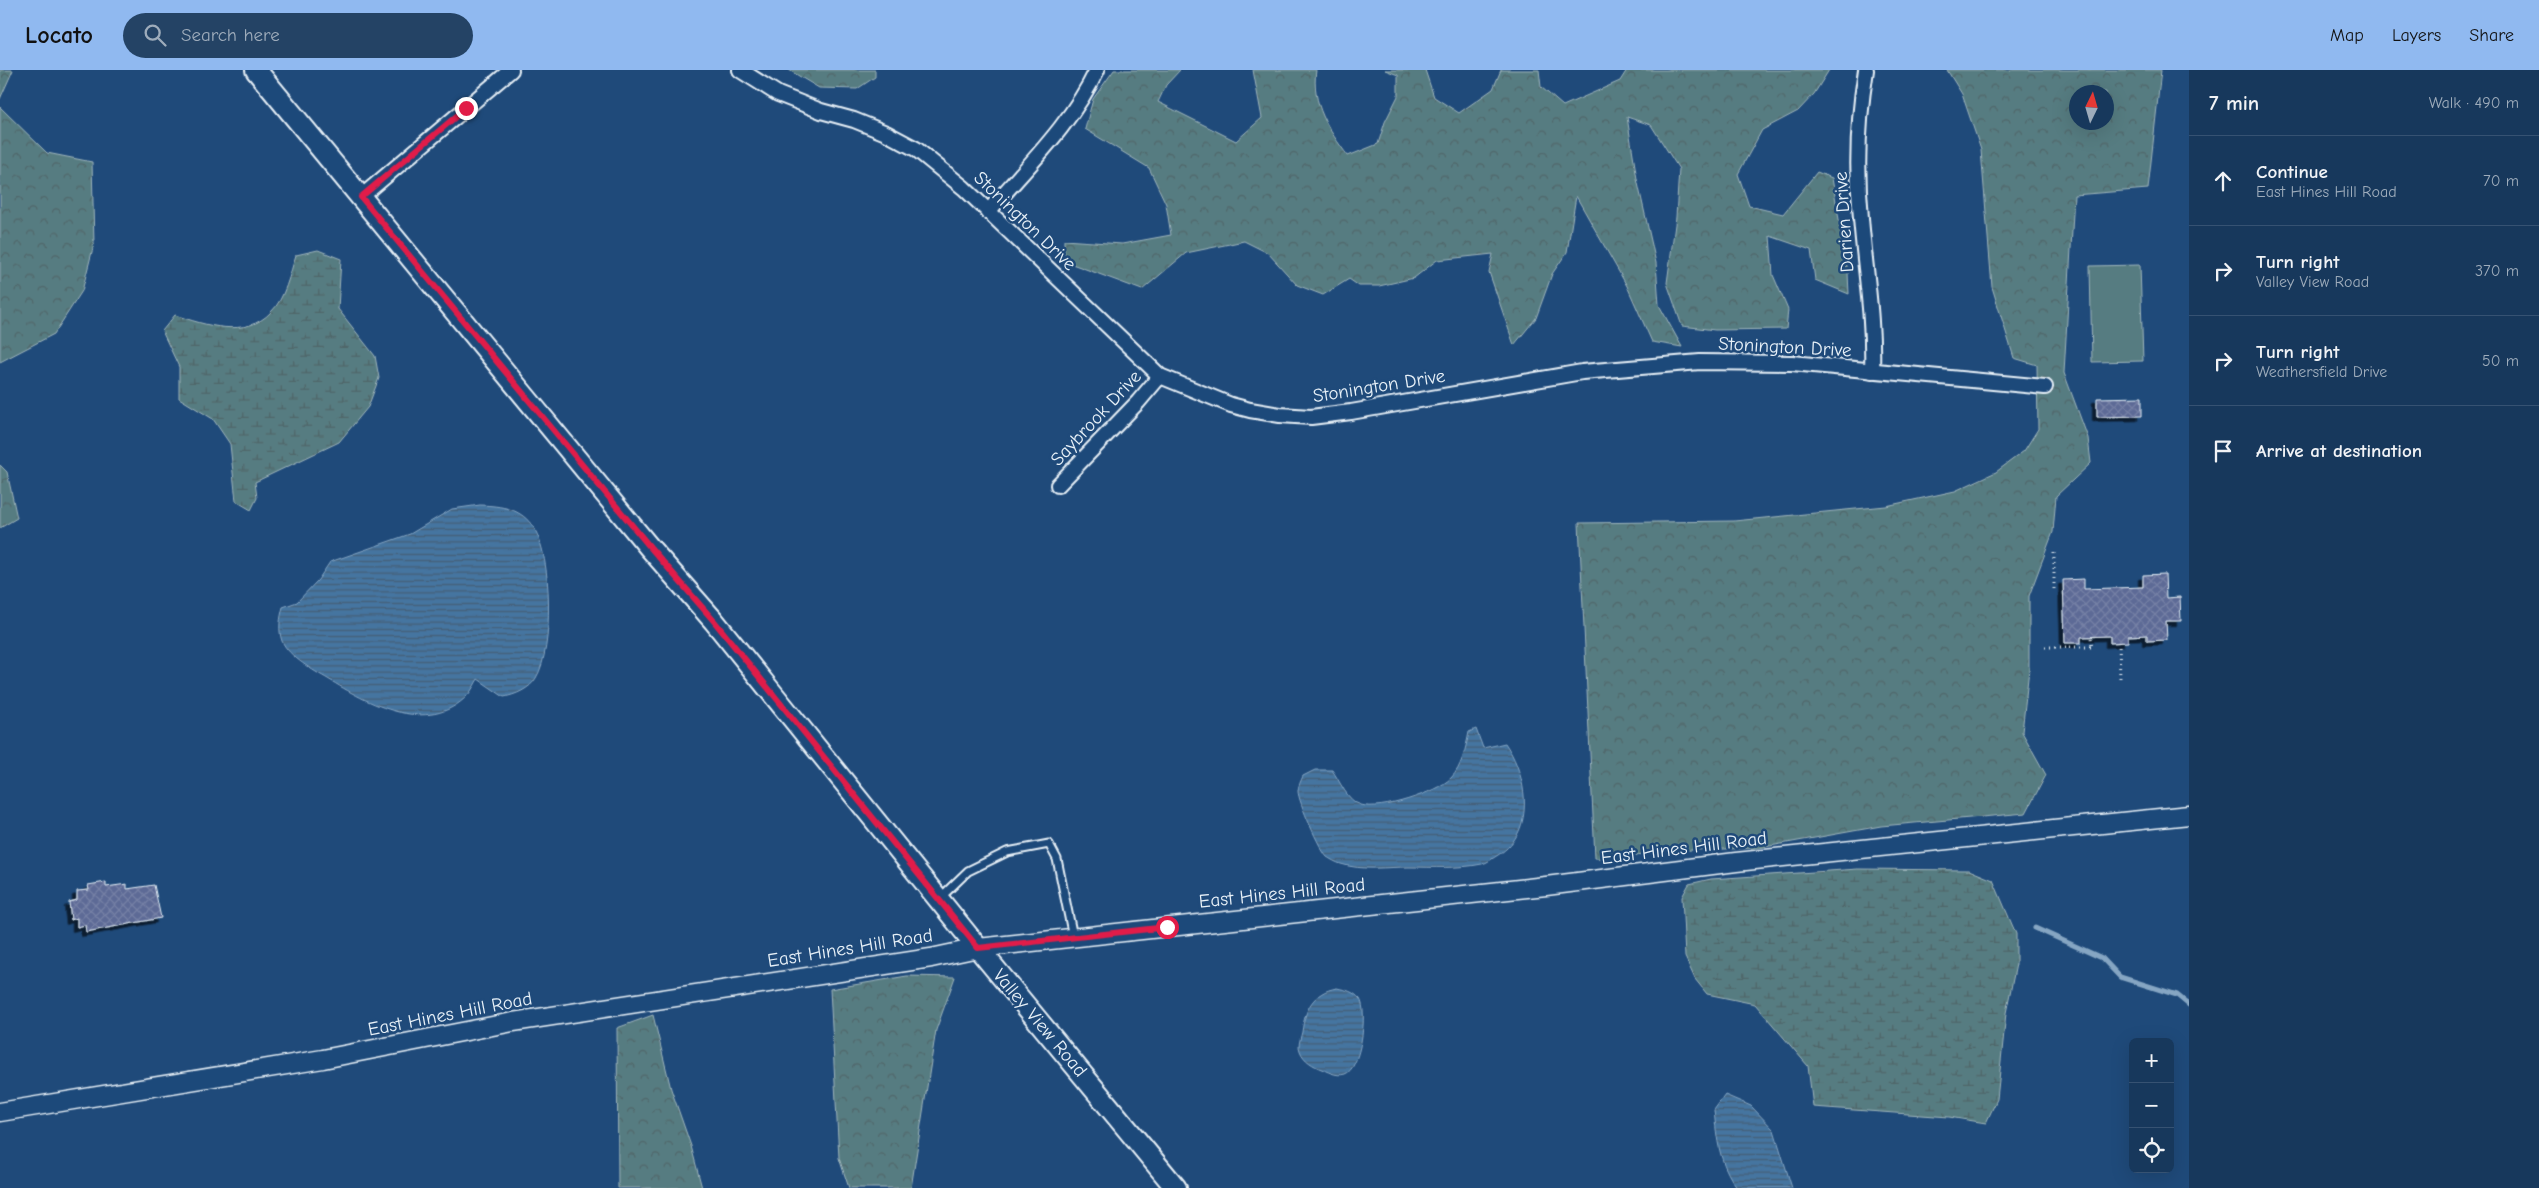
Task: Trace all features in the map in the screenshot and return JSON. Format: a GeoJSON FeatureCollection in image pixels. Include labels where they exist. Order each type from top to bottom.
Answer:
{"type":"FeatureCollection","features":[{"type":"Feature","properties":{"kind":"main road","name":"Valley View Road"},"geometry":{"type":"LineString","coordinates":[[256,70],[650,547],[714,621],[978,948],[1176,1188]]}},
{"type":"Feature","properties":{"kind":"street"},"geometry":{"type":"LineString","coordinates":[[361,197],[511,70]]}},
{"type":"Feature","properties":{"kind":"street","name":"Stonington Drive"},"geometry":{"type":"LineString","coordinates":[[740,70],[778,94],[822,111],[854,120],[886,133],[916,149],[941,168],[1160,376],[1231,405],[1280,415],[1311,416],[1351,412],[1528,380],[1659,364],[1741,361],[1872,371],[2045,388]]}},
{"type":"Feature","properties":{"kind":"street"},"geometry":{"type":"LineString","coordinates":[[988,212],[1055,137],[1072,114],[1097,70]]}},
{"type":"Feature","properties":{"kind":"street","name":"Darien Drive"},"geometry":{"type":"LineString","coordinates":[[1866,70],[1860,106],[1859,190],[1872,328],[1872,371]]}},
{"type":"Feature","properties":{"kind":"street","name":"Saybrook Drive"},"geometry":{"type":"LineString","coordinates":[[1058,485],[1138,402],[1160,376]]}},
{"type":"Feature","properties":{"kind":"street","name":"East Hines Hill Road"},"geometry":{"type":"LineString","coordinates":[[0,1112],[324,1059],[513,1022],[931,958],[978,948],[1546,886],[1736,862],[2189,815]]}},
{"type":"Feature","properties":{"kind":"lane"},"geometry":{"type":"LineString","coordinates":[[939,899],[968,871],[1007,852],[1049,844],[1057,859],[1073,937]]}},
{"type":"Feature","properties":{"kind":"path"},"geometry":{"type":"LineString","coordinates":[[2054,550],[2054,589]]}},
{"type":"Feature","properties":{"kind":"path"},"geometry":{"type":"LineString","coordinates":[[2045,648],[2092,647],[2091,636]]}},
{"type":"Feature","properties":{"kind":"path"},"geometry":{"type":"LineString","coordinates":[[2119,642],[2120,679]]}},
{"type":"Feature","properties":{"kind":"green space"},"geometry":{"type":"Polygon","coordinates":[[[0,70],[13,70],[0,99],[0,70]]]}},
{"type":"Feature","properties":{"kind":"green space"},"geometry":{"type":"Polygon","coordinates":[[[789,70],[875,70],[875,77],[857,89],[819,88],[789,70]]]}},
{"type":"Feature","properties":{"kind":"green space"},"geometry":{"type":"Polygon","coordinates":[[[1114,70],[1180,70],[1166,85],[1158,102],[1236,141],[1262,118],[1253,70],[1316,70],[1316,94],[1323,116],[1334,137],[1348,156],[1378,144],[1385,122],[1398,96],[1398,75],[1385,70],[1425,70],[1434,97],[1459,113],[1493,89],[1501,70],[1539,70],[1541,87],[1563,106],[1620,81],[1627,70],[1829,70],[1814,94],[1798,111],[1762,130],[1738,174],[1749,206],[1783,214],[1817,172],[1832,178],[1848,273],[1849,294],[1815,280],[1811,250],[1770,236],[1773,275],[1788,310],[1786,329],[1715,330],[1682,326],[1667,283],[1676,217],[1679,169],[1651,125],[1627,117],[1637,179],[1656,263],[1659,305],[1682,347],[1652,342],[1627,286],[1576,196],[1567,252],[1552,274],[1536,318],[1514,345],[1489,272],[1493,254],[1437,260],[1414,278],[1379,286],[1359,286],[1349,279],[1323,295],[1297,285],[1268,253],[1244,241],[1186,253],[1142,290],[1064,261],[1064,240],[1122,244],[1171,235],[1166,204],[1149,168],[1085,129],[1093,99],[1114,70]]]}},
{"type":"Feature","properties":{"kind":"green space"},"geometry":{"type":"Polygon","coordinates":[[[1947,70],[2161,70],[2148,189],[2074,195],[2064,373],[2088,438],[2091,463],[2056,496],[2053,532],[2029,596],[2029,669],[2022,732],[2046,775],[2026,813],[1881,826],[1759,848],[1659,851],[1615,859],[1595,858],[1579,523],[1734,521],[1886,506],[1955,491],[1996,472],[2024,451],[2038,429],[2037,365],[2014,358],[1992,287],[1981,150],[1962,94],[1947,70]]]}},
{"type":"Feature","properties":{"kind":"green space"},"geometry":{"type":"Polygon","coordinates":[[[0,107],[47,153],[92,162],[94,244],[82,291],[54,334],[0,362],[0,107]]]}},
{"type":"Feature","properties":{"kind":"green space"},"geometry":{"type":"Polygon","coordinates":[[[318,250],[341,259],[338,309],[375,356],[379,378],[368,407],[339,442],[255,482],[257,498],[251,510],[236,501],[230,444],[213,419],[179,398],[179,367],[162,331],[175,315],[199,323],[225,327],[250,325],[261,320],[276,307],[280,300],[296,255],[318,250]]]}},
{"type":"Feature","properties":{"kind":"green space"},"geometry":{"type":"Polygon","coordinates":[[[2140,265],[2143,361],[2092,362],[2090,266],[2140,265]]]}},
{"type":"Feature","properties":{"kind":"green space"},"geometry":{"type":"Polygon","coordinates":[[[0,465],[7,472],[17,518],[0,528],[0,465]]]}},
{"type":"Feature","properties":{"kind":"green space"},"geometry":{"type":"Polygon","coordinates":[[[1858,869],[1969,870],[1993,880],[2016,934],[2016,964],[2006,1013],[1997,1099],[1986,1123],[1949,1117],[1813,1107],[1808,1066],[1755,1004],[1707,994],[1695,979],[1685,957],[1682,897],[1689,884],[1711,879],[1858,869]]]}},
{"type":"Feature","properties":{"kind":"green space"},"geometry":{"type":"Polygon","coordinates":[[[907,976],[955,977],[936,1030],[911,1188],[849,1188],[839,1158],[830,989],[907,976]]]}},
{"type":"Feature","properties":{"kind":"green space"},"geometry":{"type":"Polygon","coordinates":[[[653,1015],[671,1089],[691,1146],[702,1188],[618,1188],[617,1028],[653,1015]]]}},
{"type":"Feature","properties":{"kind":"water"},"geometry":{"type":"Polygon","coordinates":[[[480,505],[503,507],[517,512],[529,521],[540,542],[549,603],[546,646],[542,664],[536,678],[526,688],[504,697],[478,679],[468,695],[452,707],[435,714],[416,715],[398,712],[361,698],[302,663],[285,647],[280,628],[283,607],[297,602],[318,580],[330,562],[410,534],[452,509],[480,505]]]}},
{"type":"Feature","properties":{"kind":"water"},"geometry":{"type":"Polygon","coordinates":[[[1476,729],[1483,748],[1505,743],[1519,771],[1523,786],[1523,817],[1519,832],[1510,845],[1486,863],[1464,867],[1366,868],[1341,864],[1327,857],[1315,836],[1299,796],[1298,787],[1303,776],[1315,770],[1332,770],[1348,795],[1356,803],[1370,806],[1394,803],[1421,795],[1444,784],[1451,778],[1461,763],[1469,732],[1476,729]]]}},
{"type":"Feature","properties":{"kind":"water"},"geometry":{"type":"Polygon","coordinates":[[[1337,988],[1346,990],[1360,999],[1363,1015],[1362,1039],[1359,1051],[1351,1070],[1342,1075],[1312,1065],[1306,1060],[1299,1047],[1308,1009],[1322,993],[1337,988]]]}},
{"type":"Feature","properties":{"kind":"water"},"geometry":{"type":"Polygon","coordinates":[[[1725,1095],[1751,1106],[1774,1130],[1792,1188],[1737,1188],[1726,1169],[1716,1132],[1714,1110],[1725,1095]]]}},
{"type":"Feature","properties":{"kind":"building"},"geometry":{"type":"Polygon","coordinates":[[[2142,397],[2142,416],[2097,417],[2097,398],[2142,397]]]}},
{"type":"Feature","properties":{"kind":"building"},"geometry":{"type":"Polygon","coordinates":[[[2165,574],[2166,598],[2180,597],[2181,621],[2166,621],[2167,640],[2147,641],[2147,635],[2128,636],[2128,642],[2110,643],[2110,636],[2081,637],[2081,643],[2065,643],[2063,580],[2084,579],[2084,589],[2143,587],[2143,575],[2165,574]]]}},
{"type":"Feature","properties":{"kind":"building"},"geometry":{"type":"Polygon","coordinates":[[[106,882],[106,887],[127,884],[127,889],[154,885],[161,918],[86,932],[85,925],[77,927],[77,918],[71,920],[69,902],[77,900],[77,891],[89,890],[88,885],[106,882]]]}},
{"type":"Feature","properties":{"kind":"waterway"},"geometry":{"type":"LineString","coordinates":[[2035,928],[2102,958],[2120,977],[2177,995],[2189,1005]]}},
{"type":"Feature","properties":{"kind":"route"},"geometry":{"type":"LineString","coordinates":[[466,108],[361,197],[650,547],[714,621],[914,866],[978,948],[1167,927]]}}]}
